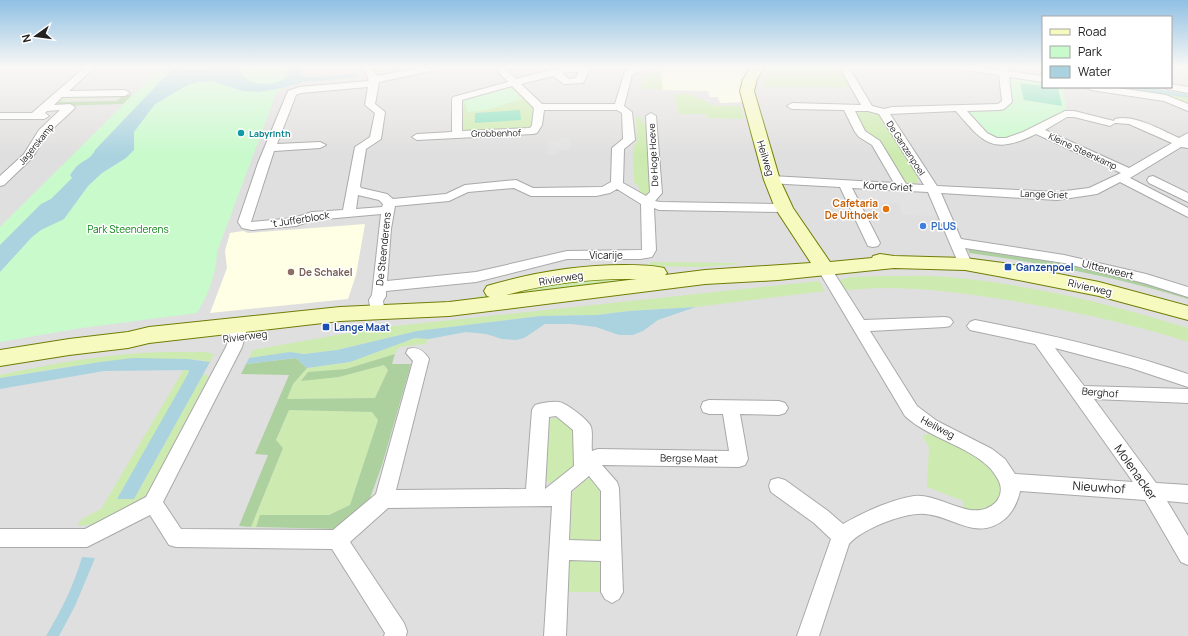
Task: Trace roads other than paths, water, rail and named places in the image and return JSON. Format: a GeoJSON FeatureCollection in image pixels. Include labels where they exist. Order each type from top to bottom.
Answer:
{"type":"FeatureCollection","features":[{"type":"Feature","properties":{"kind":"street"},"geometry":{"type":"LineString","coordinates":[[35,116],[56,96]]}},
{"type":"Feature","properties":{"kind":"street","name":"'t Jufferblock"},"geometry":{"type":"LineString","coordinates":[[291,96],[244,222],[247,225],[296,222],[312,216],[349,212],[358,213],[389,206]]}},
{"type":"Feature","properties":{"kind":"street"},"geometry":{"type":"LineString","coordinates":[[349,212],[361,148],[375,139],[380,112],[370,106],[372,96]]}},
{"type":"Feature","properties":{"kind":"street","name":"Grobbenhof"},"geometry":{"type":"LineString","coordinates":[[457,134],[457,99],[468,96]]}},
{"type":"Feature","properties":{"kind":"street"},"geometry":{"type":"LineString","coordinates":[[389,206],[449,197],[465,188],[516,184],[531,192],[596,192],[606,190],[618,183],[618,148],[629,140],[628,112],[619,107],[539,107],[528,96]]}},
{"type":"Feature","properties":{"kind":"street"},"geometry":{"type":"LineString","coordinates":[[619,107],[622,96]]}},
{"type":"Feature","properties":{"kind":"street","name":"Heilweg"},"geometry":{"type":"LineString","coordinates":[[748,96],[772,180],[784,208],[822,265],[907,404],[916,416],[931,426],[974,446],[996,463],[1009,482]]}},
{"type":"Feature","properties":{"kind":"street"},"geometry":{"type":"LineString","coordinates":[[861,96],[868,108]]}},
{"type":"Feature","properties":{"kind":"street","name":"De Ganzenpoel"},"geometry":{"type":"LineString","coordinates":[[965,264],[955,242],[946,216],[932,189],[885,116],[884,112],[892,110],[993,108],[1000,107],[1007,102],[1006,96]]}},
{"type":"Feature","properties":{"kind":"street"},"geometry":{"type":"LineString","coordinates":[[1150,96],[1166,98],[1188,108]]}},
{"type":"Feature","properties":{"kind":"street"},"geometry":{"type":"LineString","coordinates":[[792,106],[868,108],[884,112]]}},
{"type":"Feature","properties":{"kind":"street","name":"Jagerskamp"},"geometry":{"type":"LineString","coordinates":[[0,182],[28,156],[43,132],[70,107],[44,108]]}},
{"type":"Feature","properties":{"kind":"street","name":"Grobbenhof"},"geometry":{"type":"LineString","coordinates":[[417,137],[533,131],[538,125],[539,107]]}},
{"type":"Feature","properties":{"kind":"street"},"geometry":{"type":"LineString","coordinates":[[848,108],[860,132],[863,136],[876,143],[902,187]]}},
{"type":"Feature","properties":{"kind":"street","name":"Kleine Steenkamp"},"geometry":{"type":"LineString","coordinates":[[959,108],[987,138],[994,140],[1013,140],[1036,130],[1059,114],[1074,114],[1114,122],[1123,120],[1132,122],[1185,141]]}},
{"type":"Feature","properties":{"kind":"street"},"geometry":{"type":"LineString","coordinates":[[0,116],[59,116]]}},
{"type":"Feature","properties":{"kind":"street","name":"De Hoge Hoeve"},"geometry":{"type":"LineString","coordinates":[[617,184],[647,202],[656,193],[651,116]]}},
{"type":"Feature","properties":{"kind":"street","name":"Kleine Steenkamp"},"geometry":{"type":"LineString","coordinates":[[1036,130],[1126,175]]}},
{"type":"Feature","properties":{"kind":"street","name":"Lange Griet"},"geometry":{"type":"LineString","coordinates":[[932,189],[1057,196],[1078,194],[1093,191],[1126,175],[1185,141]]}},
{"type":"Feature","properties":{"kind":"street"},"geometry":{"type":"LineString","coordinates":[[271,148],[320,145]]}},
{"type":"Feature","properties":{"kind":"street"},"geometry":{"type":"LineString","coordinates":[[1126,175],[1188,212]]}},
{"type":"Feature","properties":{"kind":"street","name":"Korte Griet"},"geometry":{"type":"LineString","coordinates":[[772,180],[932,189]]}},
{"type":"Feature","properties":{"kind":"street"},"geometry":{"type":"LineString","coordinates":[[1153,180],[1185,196]]}},
{"type":"Feature","properties":{"kind":"street","name":"Korte Griet"},"geometry":{"type":"LineString","coordinates":[[844,184],[873,243]]}},
{"type":"Feature","properties":{"kind":"street","name":"De Steenderens"},"geometry":{"type":"LineString","coordinates":[[354,186],[357,191],[383,197],[389,206],[378,287],[379,296],[369,314]]}},
{"type":"Feature","properties":{"kind":"street"},"geometry":{"type":"LineString","coordinates":[[1169,202],[1185,196]]}},
{"type":"Feature","properties":{"kind":"street"},"geometry":{"type":"LineString","coordinates":[[647,202],[659,206],[784,208]]}},
{"type":"Feature","properties":{"kind":"street","name":"Vicarije"},"geometry":{"type":"LineString","coordinates":[[378,287],[476,277],[567,255],[647,254],[649,250],[647,202]]}},
{"type":"Feature","properties":{"kind":"street","name":"Uitterweert"},"geometry":{"type":"LineString","coordinates":[[955,242],[1064,258],[1139,277],[1188,292]]}},
{"type":"Feature","properties":{"kind":"street","name":"Rivierweg"},"geometry":{"type":"LineString","coordinates":[[0,358],[69,347],[128,340],[157,341],[336,321],[369,314],[449,309],[705,277],[778,273],[822,265],[894,262],[965,264],[1069,282],[1188,312]]}},
{"type":"Feature","properties":{"kind":"street"},"geometry":{"type":"LineString","coordinates":[[859,326],[945,322]]}},
{"type":"Feature","properties":{"kind":"street"},"geometry":{"type":"LineString","coordinates":[[976,326],[1039,338],[1118,358],[1188,381]]}},
{"type":"Feature","properties":{"kind":"street"},"geometry":{"type":"LineString","coordinates":[[0,538],[87,538],[153,503],[234,347],[238,332]]}},
{"type":"Feature","properties":{"kind":"street","name":"Berghof"},"geometry":{"type":"LineString","coordinates":[[1039,338],[1079,392],[1188,396]]}},
{"type":"Feature","properties":{"kind":"street"},"geometry":{"type":"LineString","coordinates":[[153,503],[176,538],[337,540],[384,499],[422,359],[414,353]]}},
{"type":"Feature","properties":{"kind":"street","name":"Molenacker"},"geometry":{"type":"LineString","coordinates":[[1079,392],[1150,490],[1188,555]]}},
{"type":"Feature","properties":{"kind":"street"},"geometry":{"type":"LineString","coordinates":[[709,407],[779,408]]}},
{"type":"Feature","properties":{"kind":"street","name":"Bergse Maat"},"geometry":{"type":"LineString","coordinates":[[384,499],[550,498],[598,457],[739,459],[730,407]]}},
{"type":"Feature","properties":{"kind":"street"},"geometry":{"type":"LineString","coordinates":[[536,498],[541,410],[559,409],[582,427],[587,467],[610,488],[612,592]]}},
{"type":"Feature","properties":{"kind":"street"},"geometry":{"type":"LineString","coordinates":[[808,636],[842,537],[859,527],[896,511],[916,505],[932,506],[967,519],[977,520],[991,517],[1006,503],[1011,491],[1009,482]]}},
{"type":"Feature","properties":{"kind":"street","name":"Nieuwhof"},"geometry":{"type":"LineString","coordinates":[[1009,482],[1150,490],[1188,494]]}},
{"type":"Feature","properties":{"kind":"street"},"geometry":{"type":"LineString","coordinates":[[778,486],[821,516],[842,537]]}},
{"type":"Feature","properties":{"kind":"street"},"geometry":{"type":"LineString","coordinates":[[555,636],[562,488]]}},
{"type":"Feature","properties":{"kind":"street"},"geometry":{"type":"LineString","coordinates":[[337,540],[396,631],[395,636]]}},
{"type":"Feature","properties":{"kind":"street"},"geometry":{"type":"LineString","coordinates":[[560,550],[611,551]]}},
{"type":"Feature","properties":{"kind":"water"},"geometry":{"type":"Polygon","coordinates":[[[147,96],[169,96],[155,104],[134,132],[134,150],[126,158],[102,173],[88,186],[64,219],[41,230],[32,237],[0,272],[0,245],[41,204],[51,199],[72,178],[70,175],[80,164],[91,156],[147,96]]]}},
{"type":"Feature","properties":{"kind":"water"},"geometry":{"type":"Polygon","coordinates":[[[1174,96],[1187,96],[1188,98],[1174,96]]]}},
{"type":"Feature","properties":{"kind":"water"},"geometry":{"type":"Polygon","coordinates":[[[696,307],[658,320],[643,331],[633,335],[619,335],[596,327],[571,324],[545,324],[524,338],[516,340],[502,339],[486,334],[466,332],[429,339],[415,338],[350,362],[307,368],[296,358],[246,364],[249,358],[290,352],[304,354],[337,350],[417,331],[540,316],[597,315],[629,311],[696,307]]]}},
{"type":"Feature","properties":{"kind":"water"},"geometry":{"type":"Polygon","coordinates":[[[133,358],[188,359],[210,362],[134,499],[117,499],[189,370],[104,371],[0,389],[0,378],[133,358]]]}},
{"type":"Feature","properties":{"kind":"water"},"geometry":{"type":"Polygon","coordinates":[[[82,557],[95,558],[75,606],[59,636],[46,636],[67,598],[82,557]]]}},
{"type":"Feature","properties":{"kind":"place","name":"Labyrinth"},"geometry":{"type":"Point","coordinates":[241,133]}},
{"type":"Feature","properties":{"kind":"place","name":"Cafetaria De Uithoek"},"geometry":{"type":"Point","coordinates":[886,209]}},
{"type":"Feature","properties":{"kind":"place","name":"PLUS"},"geometry":{"type":"Point","coordinates":[923,226]}},
{"type":"Feature","properties":{"kind":"place","name":"Ganzenpoel"},"geometry":{"type":"Point","coordinates":[1008,267]}},
{"type":"Feature","properties":{"kind":"place","name":"De Schakel"},"geometry":{"type":"Point","coordinates":[291,272]}},
{"type":"Feature","properties":{"kind":"place","name":"Lange Maat"},"geometry":{"type":"Point","coordinates":[326,327]}},
{"type":"Feature","properties":{"kind":"park label","name":"Park Steenderens"},"geometry":{"type":"Point","coordinates":[128,229]}}]}
